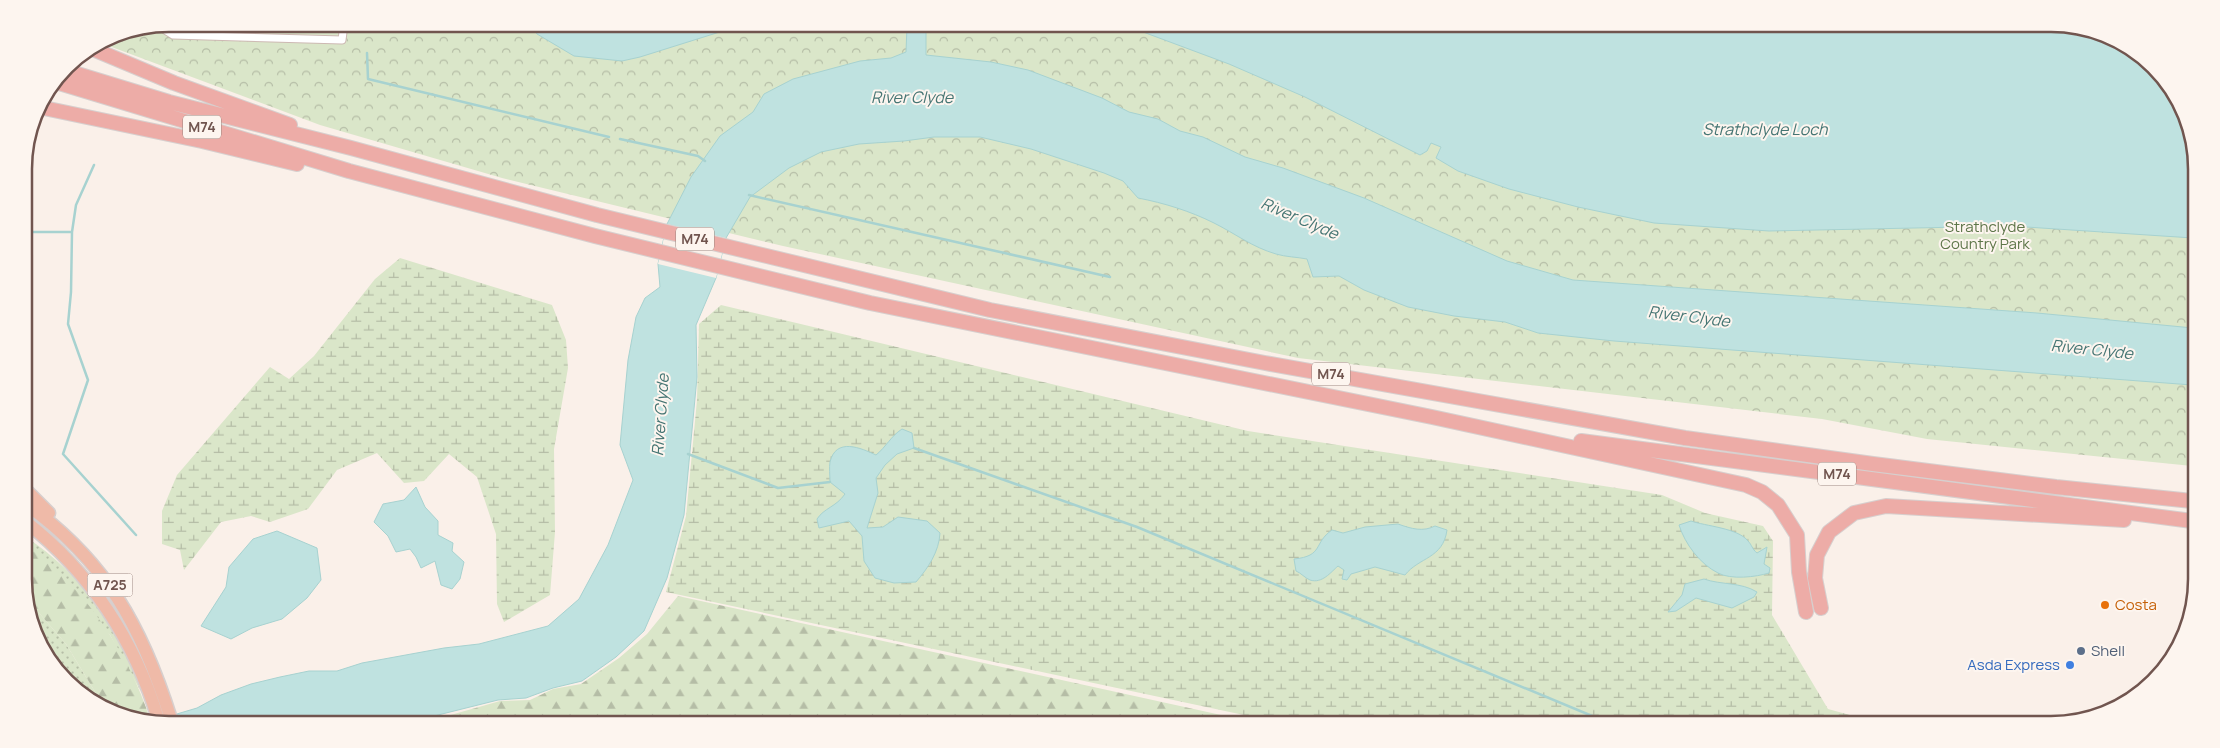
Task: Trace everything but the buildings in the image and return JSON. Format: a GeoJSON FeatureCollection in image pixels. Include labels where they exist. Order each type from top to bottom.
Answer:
{"type":"FeatureCollection","features":[{"type":"Feature","properties":{"kind":"highway"},"geometry":{"type":"LineString","coordinates":[[101,51],[174,82],[351,148]]}},
{"type":"Feature","properties":{"kind":"highway","name":"M74"},"geometry":{"type":"LineString","coordinates":[[73,73],[169,102],[351,148],[597,215],[990,310],[1685,438],[1931,472],[2188,501]]}},
{"type":"Feature","properties":{"kind":"highway","name":"M74"},"geometry":{"type":"LineString","coordinates":[[63,84],[349,171],[595,236],[870,304],[1481,428],[2188,521]]}},
{"type":"Feature","properties":{"kind":"highway"},"geometry":{"type":"LineString","coordinates":[[47,109],[202,141],[294,164],[349,171]]}},
{"type":"Feature","properties":{"kind":"highway"},"geometry":{"type":"LineString","coordinates":[[1481,428],[1746,485],[1762,492],[1778,505],[1797,535],[1799,572],[1806,612]]}},
{"type":"Feature","properties":{"kind":"highway","name":"A725"},"geometry":{"type":"LineString","coordinates":[[32,497],[79,547],[110,586],[128,613],[148,653],[158,715]]}},
{"type":"Feature","properties":{"kind":"highway"},"geometry":{"type":"LineString","coordinates":[[1820,608],[1814,578],[1817,555],[1829,532],[1854,513],[1886,506],[2188,522]]}},
{"type":"Feature","properties":{"kind":"highway","name":"A725"},"geometry":{"type":"LineString","coordinates":[[32,508],[79,547]]}},
{"type":"Feature","properties":{"kind":"highway","name":"A725"},"geometry":{"type":"LineString","coordinates":[[32,527],[75,567],[103,602],[169,716]]}},
{"type":"Feature","properties":{"kind":"highway"},"geometry":{"type":"LineString","coordinates":[[32,530],[43,535]]}},
{"type":"Feature","properties":{"kind":"street"},"geometry":{"type":"LineString","coordinates":[[168,32],[173,36],[342,40],[343,32]]}},
{"type":"Feature","properties":{"kind":"green space","name":"Strathclyde Country Park"},"geometry":{"type":"Polygon","coordinates":[[[169,32],[2051,32],[2086,37],[2119,51],[2141,66],[2154,79],[2173,109],[2185,142],[2188,169],[2188,466],[1927,439],[1822,419],[1298,358],[783,246],[502,178],[320,125],[110,46],[134,37],[169,32]]]}},
{"type":"Feature","properties":{"kind":"green space"},"geometry":{"type":"Polygon","coordinates":[[[400,258],[552,305],[566,340],[568,368],[554,449],[555,532],[550,595],[504,622],[497,604],[496,534],[477,477],[449,454],[424,481],[404,483],[377,453],[337,470],[308,509],[270,522],[251,516],[221,522],[184,570],[180,550],[162,544],[162,511],[177,475],[270,367],[289,379],[314,356],[375,279],[400,258]]]}},
{"type":"Feature","properties":{"kind":"green space"},"geometry":{"type":"Polygon","coordinates":[[[721,305],[1248,431],[1662,495],[1705,513],[1763,526],[1773,541],[1772,615],[1828,709],[1850,715],[1246,715],[666,592],[686,516],[697,400],[699,324],[721,305]]]}},
{"type":"Feature","properties":{"kind":"green space"},"geometry":{"type":"Polygon","coordinates":[[[32,542],[65,568],[97,605],[122,646],[141,692],[110,635],[32,552],[32,542]]]}},
{"type":"Feature","properties":{"kind":"green space"},"geometry":{"type":"Polygon","coordinates":[[[32,550],[47,561],[66,580],[102,622],[130,670],[148,713],[117,705],[96,694],[66,644],[36,610],[32,579],[32,550]]]}},
{"type":"Feature","properties":{"kind":"green space"},"geometry":{"type":"Polygon","coordinates":[[[678,596],[1223,715],[448,716],[500,701],[530,700],[553,689],[581,684],[619,658],[647,634],[678,596]]]}},
{"type":"Feature","properties":{"kind":"green space"},"geometry":{"type":"Polygon","coordinates":[[[36,610],[66,644],[96,694],[79,682],[56,655],[47,639],[36,610]]]}},
{"type":"Feature","properties":{"kind":"water"},"geometry":{"type":"Polygon","coordinates":[[[535,32],[720,32],[622,61],[574,56],[535,32]]]}},
{"type":"Feature","properties":{"kind":"water","name":"River Clyde"},"geometry":{"type":"Polygon","coordinates":[[[907,32],[926,32],[926,55],[991,62],[1028,70],[1102,98],[1129,112],[1158,119],[1180,131],[1203,137],[1245,157],[1283,168],[1364,198],[1507,261],[1573,280],[2037,313],[2188,328],[2188,385],[1614,341],[1538,333],[1505,322],[1454,316],[1408,307],[1364,290],[1339,276],[1313,277],[1307,259],[1284,256],[1267,251],[1196,215],[1138,198],[1123,181],[1031,149],[980,137],[934,137],[859,144],[821,152],[789,168],[750,197],[726,238],[716,278],[696,325],[697,377],[684,515],[667,578],[644,631],[616,657],[582,681],[553,688],[526,698],[498,700],[435,716],[170,716],[197,708],[221,695],[251,684],[280,677],[309,671],[337,671],[362,663],[444,648],[479,644],[548,626],[579,599],[608,545],[633,480],[620,445],[628,360],[636,317],[645,298],[660,287],[658,264],[667,224],[691,177],[720,136],[753,112],[764,94],[793,79],[860,61],[891,58],[906,52],[907,32]]]}},
{"type":"Feature","properties":{"kind":"water","name":"Strathclyde Loch"},"geometry":{"type":"Polygon","coordinates":[[[1143,32],[2051,32],[2086,37],[2119,51],[2141,66],[2154,79],[2173,109],[2185,142],[2188,169],[2188,238],[2011,226],[1769,231],[1654,223],[1578,207],[1509,189],[1458,171],[1436,158],[1441,147],[1431,143],[1427,151],[1420,155],[1305,97],[1229,64],[1143,32]]]}},
{"type":"Feature","properties":{"kind":"water"},"geometry":{"type":"Polygon","coordinates":[[[902,429],[912,433],[914,448],[897,454],[885,465],[876,478],[878,493],[867,528],[883,527],[898,517],[927,521],[940,533],[938,547],[925,571],[916,582],[894,583],[875,578],[864,561],[862,536],[849,521],[819,528],[817,519],[845,494],[830,482],[830,462],[833,454],[838,449],[850,446],[876,455],[902,429]]]}},
{"type":"Feature","properties":{"kind":"water"},"geometry":{"type":"Polygon","coordinates":[[[416,487],[425,507],[438,521],[438,535],[453,543],[452,551],[464,562],[460,579],[452,589],[441,585],[435,561],[421,568],[410,549],[396,552],[388,536],[374,522],[383,504],[404,500],[416,487]]]}},
{"type":"Feature","properties":{"kind":"water"},"geometry":{"type":"Polygon","coordinates":[[[1691,521],[1737,533],[1748,541],[1757,553],[1767,547],[1764,564],[1770,568],[1769,573],[1751,577],[1730,577],[1711,569],[1694,553],[1679,525],[1691,521]]]}},
{"type":"Feature","properties":{"kind":"water"},"geometry":{"type":"Polygon","coordinates":[[[1398,524],[1417,529],[1435,526],[1447,530],[1445,540],[1436,552],[1405,575],[1375,567],[1351,574],[1347,580],[1342,579],[1344,570],[1338,566],[1326,577],[1314,581],[1296,571],[1294,559],[1310,555],[1314,552],[1332,530],[1343,533],[1365,527],[1398,524]]]}},
{"type":"Feature","properties":{"kind":"water"},"geometry":{"type":"Polygon","coordinates":[[[277,531],[317,548],[321,580],[307,598],[282,619],[252,628],[231,639],[201,626],[226,587],[229,567],[253,539],[277,531]]]}},
{"type":"Feature","properties":{"kind":"water"},"geometry":{"type":"Polygon","coordinates":[[[1704,579],[1738,585],[1757,592],[1754,597],[1732,608],[1696,598],[1676,611],[1668,612],[1682,595],[1685,584],[1704,579]]]}},
{"type":"Feature","properties":{"kind":"pier"},"geometry":{"type":"Polygon","coordinates":[[[667,224],[726,238],[716,278],[658,264],[667,224]]]}},
{"type":"Feature","properties":{"kind":"waterway"},"geometry":{"type":"LineString","coordinates":[[367,53],[368,79],[609,137]]}},
{"type":"Feature","properties":{"kind":"waterway"},"geometry":{"type":"LineString","coordinates":[[620,139],[698,156],[705,161]]}},
{"type":"Feature","properties":{"kind":"waterway"},"geometry":{"type":"LineString","coordinates":[[94,165],[76,205],[72,232],[71,292],[68,324],[88,380],[63,454],[136,535]]}},
{"type":"Feature","properties":{"kind":"waterway"},"geometry":{"type":"LineString","coordinates":[[749,195],[1110,277]]}},
{"type":"Feature","properties":{"kind":"waterway"},"geometry":{"type":"LineString","coordinates":[[33,232],[72,232]]}},
{"type":"Feature","properties":{"kind":"waterway"},"geometry":{"type":"LineString","coordinates":[[914,448],[1137,527],[1590,715]]}},
{"type":"Feature","properties":{"kind":"waterway"},"geometry":{"type":"LineString","coordinates":[[688,454],[778,488],[830,482]]}},
{"type":"Feature","properties":{"kind":"place","name":"Costa"},"geometry":{"type":"Point","coordinates":[2105,605]}},
{"type":"Feature","properties":{"kind":"place","name":"Shell"},"geometry":{"type":"Point","coordinates":[2081,651]}},
{"type":"Feature","properties":{"kind":"place","name":"Asda Express"},"geometry":{"type":"Point","coordinates":[2070,665]}}]}
